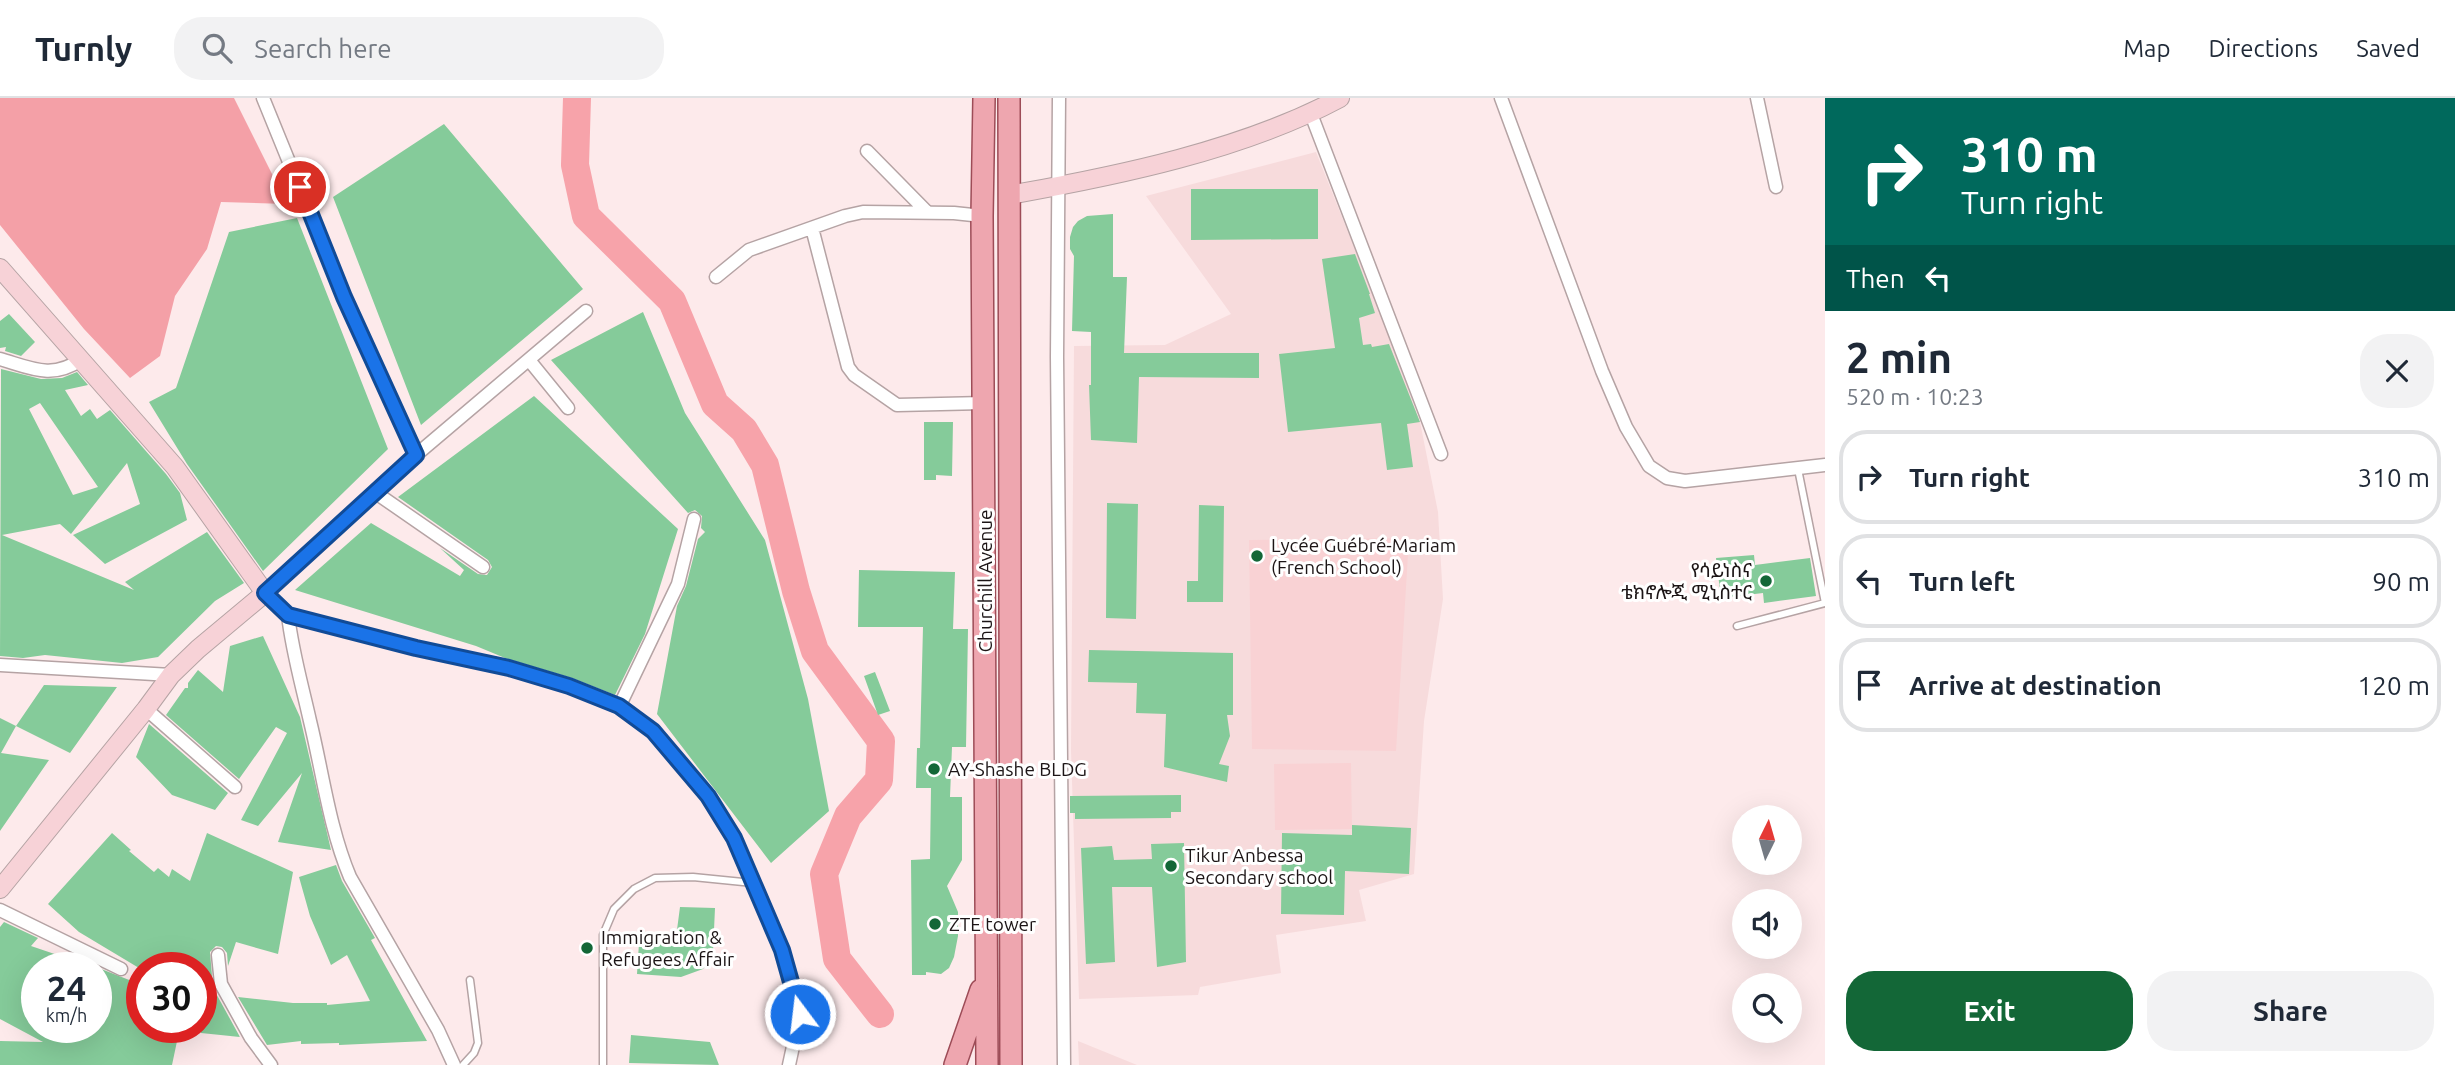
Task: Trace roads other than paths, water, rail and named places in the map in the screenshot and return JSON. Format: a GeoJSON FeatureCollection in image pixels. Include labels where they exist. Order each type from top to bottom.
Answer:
{"type":"FeatureCollection","features":[{"type":"Feature","properties":{"kind":"main road","name":"Churchill Avenue"},"geometry":{"type":"LineString","coordinates":[[984,98],[982,216],[987,1065]]}},
{"type":"Feature","properties":{"kind":"main road","name":"Churchill Avenue"},"geometry":{"type":"LineString","coordinates":[[1009,98],[1011,1065]]}},
{"type":"Feature","properties":{"kind":"main road"},"geometry":{"type":"LineString","coordinates":[[955,1065],[987,975]]}},
{"type":"Feature","properties":{"kind":"street"},"geometry":{"type":"LineString","coordinates":[[263,98],[344,297],[416,455]]}},
{"type":"Feature","properties":{"kind":"street"},"geometry":{"type":"LineString","coordinates":[[1059,98],[1057,357],[1064,1065]]}},
{"type":"Feature","properties":{"kind":"street"},"geometry":{"type":"LineString","coordinates":[[1009,195],[1222,147],[1311,114],[1340,98]]}},
{"type":"Feature","properties":{"kind":"street"},"geometry":{"type":"LineString","coordinates":[[1501,98],[1602,371],[1626,427],[1649,466],[1667,478],[1685,481],[1825,465]]}},
{"type":"Feature","properties":{"kind":"street"},"geometry":{"type":"LineString","coordinates":[[1757,98],[1776,187]]}},
{"type":"Feature","properties":{"kind":"street"},"geometry":{"type":"LineString","coordinates":[[1311,114],[1441,454]]}},
{"type":"Feature","properties":{"kind":"street"},"geometry":{"type":"LineString","coordinates":[[867,151],[928,213]]}},
{"type":"Feature","properties":{"kind":"street"},"geometry":{"type":"LineString","coordinates":[[716,277],[749,250],[863,212],[982,216]]}},
{"type":"Feature","properties":{"kind":"street"},"geometry":{"type":"LineString","coordinates":[[812,228],[848,366],[854,375],[897,405],[984,403]]}},
{"type":"Feature","properties":{"kind":"street"},"geometry":{"type":"LineString","coordinates":[[0,268],[189,485],[265,593],[288,615],[416,648],[509,668],[569,686],[619,706],[653,731],[708,796],[734,838],[782,950],[800,1014],[789,1065]]}},
{"type":"Feature","properties":{"kind":"street"},"geometry":{"type":"LineString","coordinates":[[0,889],[171,675],[416,455],[586,311]]}},
{"type":"Feature","properties":{"kind":"street"},"geometry":{"type":"LineString","coordinates":[[0,359],[48,372],[74,365],[82,359]]}},
{"type":"Feature","properties":{"kind":"street"},"geometry":{"type":"LineString","coordinates":[[529,360],[568,408]]}},
{"type":"Feature","properties":{"kind":"street"},"geometry":{"type":"LineString","coordinates":[[376,493],[483,567]]}},
{"type":"Feature","properties":{"kind":"street"},"geometry":{"type":"LineString","coordinates":[[619,706],[678,584],[694,519]]}},
{"type":"Feature","properties":{"kind":"street"},"geometry":{"type":"LineString","coordinates":[[288,615],[292,648],[340,854],[350,877],[438,1030],[454,1065]]}},
{"type":"Feature","properties":{"kind":"street"},"geometry":{"type":"LineString","coordinates":[[0,665],[171,675]]}},
{"type":"Feature","properties":{"kind":"street"},"geometry":{"type":"LineString","coordinates":[[146,709],[235,787]]}},
{"type":"Feature","properties":{"kind":"street"},"geometry":{"type":"LineString","coordinates":[[0,910],[121,969]]}},
{"type":"Feature","properties":{"kind":"street"},"geometry":{"type":"LineString","coordinates":[[218,955],[221,984],[251,1038],[271,1065]]}},
{"type":"Feature","properties":{"kind":"lane"},"geometry":{"type":"LineString","coordinates":[[1737,626],[1825,603],[1798,468]]}},
{"type":"Feature","properties":{"kind":"lane"},"geometry":{"type":"LineString","coordinates":[[603,1065],[603,935],[614,909],[634,889],[655,878],[693,877],[755,884]]}},
{"type":"Feature","properties":{"kind":"lane"},"geometry":{"type":"LineString","coordinates":[[463,1065],[474,1053],[478,1043],[470,980]]}},
{"type":"Feature","properties":{"kind":"waterway"},"geometry":{"type":"LineString","coordinates":[[577,98],[575,165],[586,216],[672,301],[715,404],[744,430],[765,465],[796,591],[815,651],[881,741],[879,780],[848,816],[824,874],[837,959],[880,1014]]}},
{"type":"Feature","properties":{"kind":"place","name":"Lycée Guébré-Mariam (French School)"},"geometry":{"type":"Point","coordinates":[1257,556]}},
{"type":"Feature","properties":{"kind":"place","name":"የሳይነስና ቴክኖሎጂ ሚኒስተር"},"geometry":{"type":"Point","coordinates":[1766,581]}},
{"type":"Feature","properties":{"kind":"place","name":"AY-Shashe BLDG"},"geometry":{"type":"Point","coordinates":[934,769]}},
{"type":"Feature","properties":{"kind":"place","name":"Tikur Anbessa Secondary school"},"geometry":{"type":"Point","coordinates":[1171,866]}},
{"type":"Feature","properties":{"kind":"place","name":"ZTE tower"},"geometry":{"type":"Point","coordinates":[935,924]}},
{"type":"Feature","properties":{"kind":"place","name":"Immigration & Refugees Affair"},"geometry":{"type":"Point","coordinates":[587,948]}}]}
